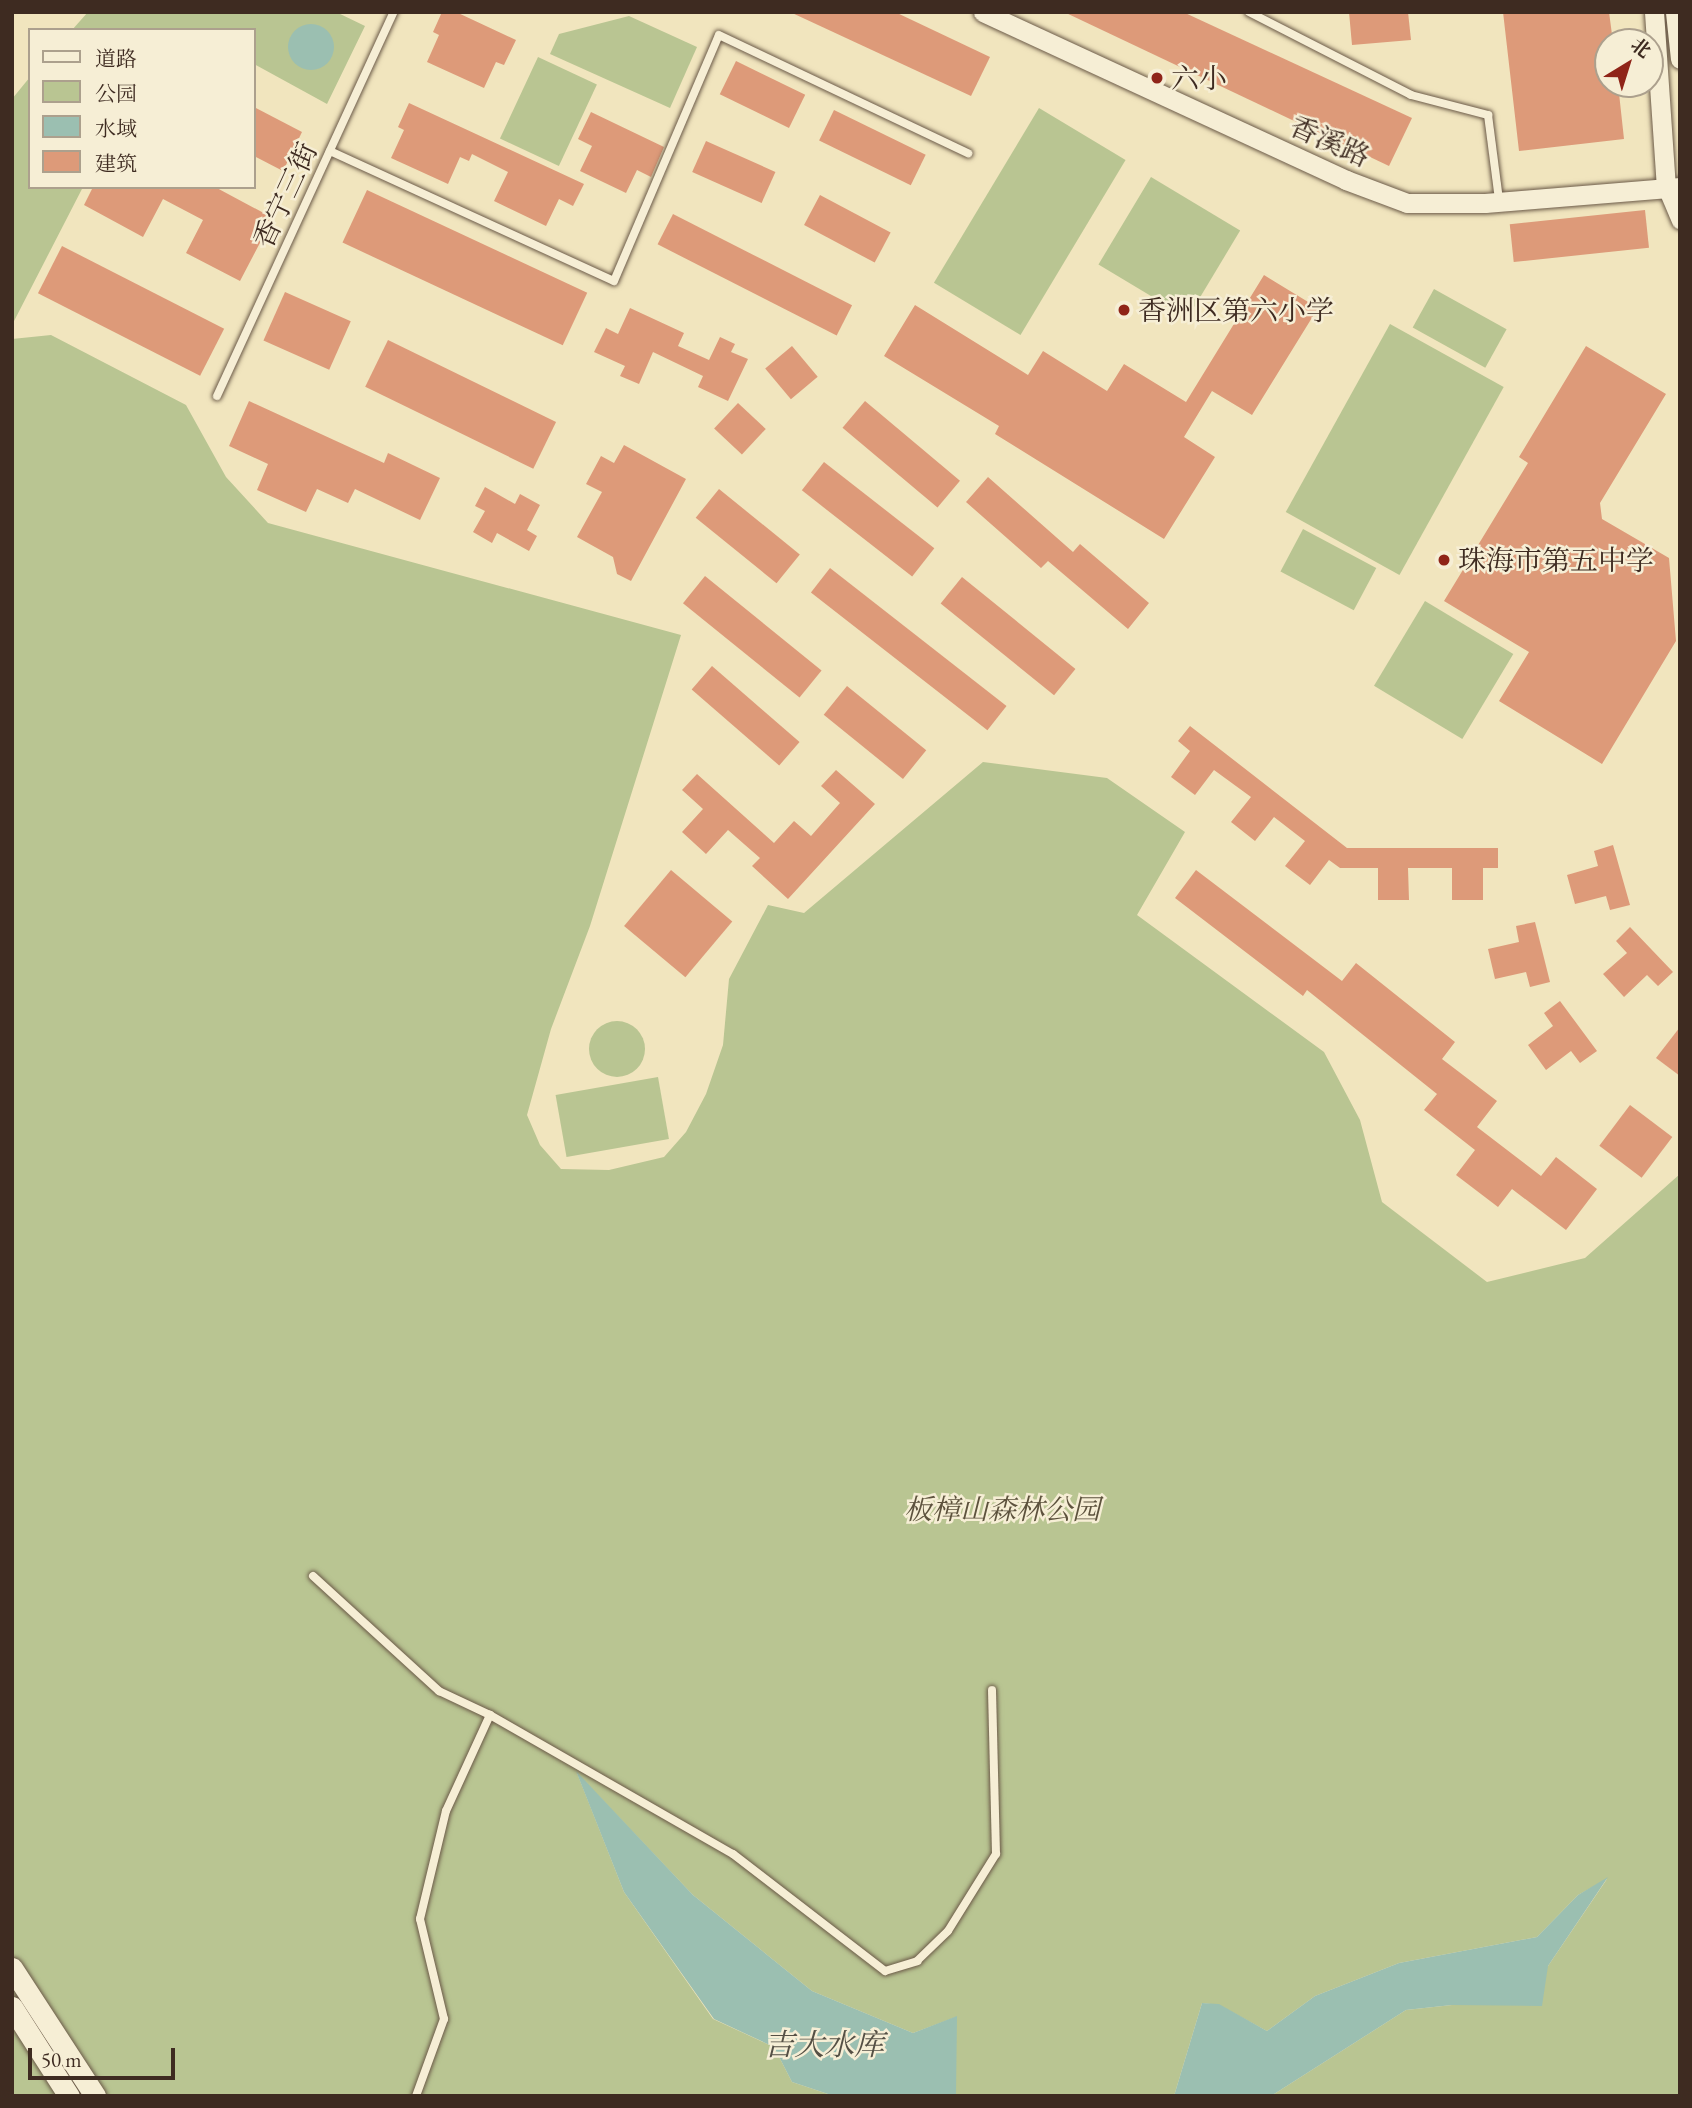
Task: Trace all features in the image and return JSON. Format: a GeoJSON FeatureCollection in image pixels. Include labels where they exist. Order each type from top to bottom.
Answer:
{"type":"FeatureCollection","features":[{"type":"Feature","properties":{"kind":"main road"},"geometry":{"type":"LineString","coordinates":[[12,1969],[95,2096]]}},
{"type":"Feature","properties":{"kind":"main road"},"geometry":{"type":"LineString","coordinates":[[12,2007],[69,2096]]}},
{"type":"Feature","properties":{"kind":"street","name":"香溪路"},"geometry":{"type":"LineString","coordinates":[[983,12],[1346,180],[1407,203],[1499,201],[1673,188]]}},
{"type":"Feature","properties":{"kind":"street"},"geometry":{"type":"LineString","coordinates":[[1654,12],[1673,188],[1680,221]]}},
{"type":"Feature","properties":{"kind":"street"},"geometry":{"type":"LineString","coordinates":[[1675,12],[1680,59]]}},
{"type":"Feature","properties":{"kind":"lane","name":"香宁三街"},"geometry":{"type":"LineString","coordinates":[[217,396],[394,12]]}},
{"type":"Feature","properties":{"kind":"lane"},"geometry":{"type":"LineString","coordinates":[[1249,12],[1411,96],[1488,115],[1499,201]]}},
{"type":"Feature","properties":{"kind":"lane"},"geometry":{"type":"LineString","coordinates":[[330,151],[614,281],[719,35],[968,153]]}},
{"type":"Feature","properties":{"kind":"lane"},"geometry":{"type":"LineString","coordinates":[[313,1576],[439,1691],[490,1715],[733,1854],[885,1971],[916,1961],[948,1931],[996,1854],[992,1690]]}},
{"type":"Feature","properties":{"kind":"lane"},"geometry":{"type":"LineString","coordinates":[[416,2096],[444,2019],[420,1919],[446,1811],[490,1715]]}},
{"type":"Feature","properties":{"kind":"green space"},"geometry":{"type":"Polygon","coordinates":[[[88,12],[336,12],[365,26],[327,104],[256,65],[256,28],[74,28],[88,12]]]}},
{"type":"Feature","properties":{"kind":"green space"},"geometry":{"type":"Polygon","coordinates":[[[629,16],[697,47],[670,108],[550,54],[559,34],[629,16]]]}},
{"type":"Feature","properties":{"kind":"green space"},"geometry":{"type":"Polygon","coordinates":[[[538,57],[597,84],[559,166],[500,139],[538,57]]]}},
{"type":"Feature","properties":{"kind":"green space"},"geometry":{"type":"Polygon","coordinates":[[[28,79],[28,189],[82,189],[12,325],[12,99],[28,79]]]}},
{"type":"Feature","properties":{"kind":"green space"},"geometry":{"type":"Polygon","coordinates":[[[1039,108],[1126,160],[1021,335],[934,283],[1039,108]]]}},
{"type":"Feature","properties":{"kind":"green space"},"geometry":{"type":"Polygon","coordinates":[[[1151,177],[1240,231],[1188,318],[1098,264],[1151,177]]]}},
{"type":"Feature","properties":{"kind":"green space"},"geometry":{"type":"Polygon","coordinates":[[[1434,289],[1507,329],[1485,368],[1413,327],[1434,289]]]}},
{"type":"Feature","properties":{"kind":"green space"},"geometry":{"type":"Polygon","coordinates":[[[1390,324],[1504,387],[1399,575],[1286,512],[1390,324]]]}},
{"type":"Feature","properties":{"kind":"green space","name":"板樟山森林公园"},"geometry":{"type":"Polygon","coordinates":[[[51,335],[186,405],[226,477],[268,523],[681,635],[590,926],[551,1029],[527,1115],[540,1145],[561,1169],[609,1170],[664,1157],[686,1132],[706,1094],[723,1045],[729,979],[768,905],[804,913],[983,762],[1107,778],[1185,832],[1137,915],[1324,1052],[1360,1120],[1382,1202],[1487,1282],[1585,1258],[1680,1174],[1680,2096],[1271,2096],[1406,2010],[1452,2005],[1548,1966],[1607,1879],[1578,1895],[1537,1937],[1399,1963],[1315,1996],[1267,2031],[1219,2005],[1202,2003],[1174,2096],[956,2096],[956,2017],[913,2033],[812,1991],[693,1895],[577,1773],[624,1892],[713,2019],[774,2047],[792,2082],[834,2096],[12,2096],[12,339],[51,335]]]}},
{"type":"Feature","properties":{"kind":"green space"},"geometry":{"type":"Polygon","coordinates":[[[1303,529],[1376,568],[1354,610],[1280,571],[1303,529]]]}},
{"type":"Feature","properties":{"kind":"green space"},"geometry":{"type":"Polygon","coordinates":[[[1425,601],[1513,654],[1462,739],[1374,686],[1425,601]]]}},
{"type":"Feature","properties":{"kind":"green space"},"geometry":{"type":"Polygon","coordinates":[[[611,1021],[623,1021],[637,1029],[645,1043],[643,1060],[637,1069],[623,1077],[611,1077],[594,1065],[589,1055],[589,1043],[601,1026],[611,1021]]]}},
{"type":"Feature","properties":{"kind":"green space"},"geometry":{"type":"Polygon","coordinates":[[[658,1077],[669,1139],[567,1157],[556,1095],[658,1077]]]}},
{"type":"Feature","properties":{"kind":"water"},"geometry":{"type":"Polygon","coordinates":[[[311,24],[327,31],[334,47],[327,63],[311,70],[295,63],[288,47],[295,31],[311,24]]]}},
{"type":"Feature","properties":{"kind":"water","name":"吉大水库"},"geometry":{"type":"Polygon","coordinates":[[[576,1771],[693,1895],[812,1991],[913,2033],[957,2016],[956,2096],[834,2096],[792,2082],[774,2047],[714,2019],[624,1892],[576,1771]]]}},
{"type":"Feature","properties":{"kind":"water"},"geometry":{"type":"Polygon","coordinates":[[[1608,1877],[1548,1966],[1542,2006],[1452,2005],[1406,2010],[1271,2096],[1174,2096],[1202,2003],[1219,2004],[1267,2031],[1315,1996],[1399,1963],[1537,1937],[1578,1895],[1608,1877]]]}},
{"type":"Feature","properties":{"kind":"building"},"geometry":{"type":"Polygon","coordinates":[[[442,12],[456,12],[516,40],[504,65],[496,62],[484,88],[427,62],[439,35],[433,32],[442,12]]]}},
{"type":"Feature","properties":{"kind":"building"},"geometry":{"type":"Polygon","coordinates":[[[790,12],[895,12],[990,57],[971,96],[790,12]]]}},
{"type":"Feature","properties":{"kind":"building"},"geometry":{"type":"Polygon","coordinates":[[[1064,12],[1183,12],[1412,118],[1389,166],[1064,12]]]}},
{"type":"Feature","properties":{"kind":"building"},"geometry":{"type":"Polygon","coordinates":[[[1349,12],[1408,12],[1411,40],[1352,45],[1349,12]]]}},
{"type":"Feature","properties":{"kind":"building"},"geometry":{"type":"Polygon","coordinates":[[[1503,12],[1609,12],[1611,28],[1594,28],[1594,98],[1620,98],[1624,139],[1519,151],[1503,12]]]}},
{"type":"Feature","properties":{"kind":"building"},"geometry":{"type":"Polygon","coordinates":[[[736,61],[805,95],[789,128],[720,94],[736,61]]]}},
{"type":"Feature","properties":{"kind":"building"},"geometry":{"type":"Polygon","coordinates":[[[409,103],[584,184],[573,206],[559,199],[546,226],[494,201],[508,172],[472,154],[469,161],[460,157],[448,184],[391,158],[404,130],[398,127],[409,103]]]}},
{"type":"Feature","properties":{"kind":"building"},"geometry":{"type":"Polygon","coordinates":[[[256,108],[302,132],[283,171],[256,157],[256,108]]]}},
{"type":"Feature","properties":{"kind":"building"},"geometry":{"type":"Polygon","coordinates":[[[834,110],[926,155],[911,185],[819,141],[834,110]]]}},
{"type":"Feature","properties":{"kind":"building"},"geometry":{"type":"Polygon","coordinates":[[[591,112],[664,147],[651,177],[637,170],[626,193],[580,171],[592,146],[578,139],[591,112]]]}},
{"type":"Feature","properties":{"kind":"building"},"geometry":{"type":"Polygon","coordinates":[[[706,141],[775,172],[762,203],[692,172],[706,141]]]}},
{"type":"Feature","properties":{"kind":"building"},"geometry":{"type":"Polygon","coordinates":[[[92,189],[219,189],[273,218],[240,281],[186,253],[203,220],[163,199],[143,237],[84,205],[92,189]]]}},
{"type":"Feature","properties":{"kind":"building"},"geometry":{"type":"Polygon","coordinates":[[[367,190],[587,293],[563,345],[342,243],[367,190]]]}},
{"type":"Feature","properties":{"kind":"building"},"geometry":{"type":"Polygon","coordinates":[[[820,195],[891,233],[875,263],[804,225],[820,195]]]}},
{"type":"Feature","properties":{"kind":"building"},"geometry":{"type":"Polygon","coordinates":[[[1645,210],[1649,248],[1514,262],[1510,224],[1645,210]]]}},
{"type":"Feature","properties":{"kind":"building"},"geometry":{"type":"Polygon","coordinates":[[[673,214],[852,305],[837,336],[658,244],[673,214]]]}},
{"type":"Feature","properties":{"kind":"building"},"geometry":{"type":"Polygon","coordinates":[[[62,246],[224,329],[200,376],[38,293],[62,246]]]}},
{"type":"Feature","properties":{"kind":"building"},"geometry":{"type":"Polygon","coordinates":[[[1264,275],[1318,308],[1252,415],[1212,391],[1184,437],[1215,457],[1164,539],[995,434],[999,426],[884,356],[915,305],[1028,375],[1043,351],[1107,391],[1124,364],[1186,402],[1264,275]]]}},
{"type":"Feature","properties":{"kind":"building"},"geometry":{"type":"Polygon","coordinates":[[[285,292],[351,321],[329,370],[263,340],[285,292]]]}},
{"type":"Feature","properties":{"kind":"building"},"geometry":{"type":"Polygon","coordinates":[[[630,308],[684,333],[678,346],[709,360],[720,337],[735,344],[731,352],[748,359],[728,401],[698,387],[703,376],[653,352],[639,384],[620,376],[625,366],[594,352],[606,328],[618,334],[630,308]]]}},
{"type":"Feature","properties":{"kind":"building"},"geometry":{"type":"Polygon","coordinates":[[[388,340],[556,422],[533,469],[365,387],[388,340]]]}},
{"type":"Feature","properties":{"kind":"building"},"geometry":{"type":"Polygon","coordinates":[[[792,346],[818,377],[791,399],[765,368],[792,346]]]}},
{"type":"Feature","properties":{"kind":"building"},"geometry":{"type":"Polygon","coordinates":[[[1586,346],[1666,394],[1600,503],[1602,519],[1669,558],[1676,641],[1602,764],[1499,701],[1529,652],[1444,601],[1528,463],[1519,457],[1586,346]]]}},
{"type":"Feature","properties":{"kind":"building"},"geometry":{"type":"Polygon","coordinates":[[[249,401],[384,463],[388,453],[440,478],[420,520],[355,489],[348,503],[317,489],[306,512],[257,490],[268,464],[229,446],[249,401]]]}},
{"type":"Feature","properties":{"kind":"building"},"geometry":{"type":"Polygon","coordinates":[[[865,401],[960,481],[937,508],[843,428],[865,401]]]}},
{"type":"Feature","properties":{"kind":"building"},"geometry":{"type":"Polygon","coordinates":[[[738,403],[766,429],[742,455],[714,429],[738,403]]]}},
{"type":"Feature","properties":{"kind":"building"},"geometry":{"type":"Polygon","coordinates":[[[624,445],[686,479],[631,581],[617,574],[613,557],[577,537],[602,492],[586,484],[601,456],[614,463],[624,445]]]}},
{"type":"Feature","properties":{"kind":"building"},"geometry":{"type":"Polygon","coordinates":[[[824,462],[934,548],[912,577],[802,490],[824,462]]]}},
{"type":"Feature","properties":{"kind":"building"},"geometry":{"type":"Polygon","coordinates":[[[988,477],[1073,552],[1080,544],[1149,603],[1128,629],[1048,561],[1041,568],[966,502],[988,477]]]}},
{"type":"Feature","properties":{"kind":"building"},"geometry":{"type":"Polygon","coordinates":[[[485,487],[515,504],[520,494],[540,505],[527,530],[537,536],[529,551],[497,533],[492,543],[473,532],[485,511],[475,506],[485,487]]]}},
{"type":"Feature","properties":{"kind":"building"},"geometry":{"type":"Polygon","coordinates":[[[719,489],[800,554],[777,583],[696,518],[719,489]]]}},
{"type":"Feature","properties":{"kind":"building"},"geometry":{"type":"Polygon","coordinates":[[[830,568],[1007,706],[987,730],[811,592],[830,568]]]}},
{"type":"Feature","properties":{"kind":"building"},"geometry":{"type":"Polygon","coordinates":[[[705,576],[822,670],[800,698],[683,603],[705,576]]]}},
{"type":"Feature","properties":{"kind":"building"},"geometry":{"type":"Polygon","coordinates":[[[962,577],[1075,669],[1054,695],[941,603],[962,577]]]}},
{"type":"Feature","properties":{"kind":"building"},"geometry":{"type":"Polygon","coordinates":[[[712,666],[800,742],[779,765],[692,689],[712,666]]]}},
{"type":"Feature","properties":{"kind":"building"},"geometry":{"type":"Polygon","coordinates":[[[847,686],[926,750],[903,779],[824,715],[847,686]]]}},
{"type":"Feature","properties":{"kind":"building"},"geometry":{"type":"Polygon","coordinates":[[[1190,726],[1347,848],[1498,848],[1498,868],[1483,868],[1483,900],[1452,900],[1452,868],[1408,868],[1409,900],[1378,900],[1378,868],[1340,868],[1329,860],[1310,885],[1285,866],[1305,841],[1274,817],[1255,841],[1231,822],[1251,797],[1214,770],[1195,795],[1171,777],[1190,751],[1178,741],[1190,726]]]}},
{"type":"Feature","properties":{"kind":"building"},"geometry":{"type":"Polygon","coordinates":[[[836,770],[875,804],[788,899],[752,866],[760,858],[728,830],[706,854],[682,832],[703,809],[682,790],[697,774],[774,843],[794,821],[811,836],[840,803],[821,786],[836,770]]]}},
{"type":"Feature","properties":{"kind":"building"},"geometry":{"type":"Polygon","coordinates":[[[1613,845],[1630,905],[1610,910],[1606,896],[1575,904],[1567,875],[1598,866],[1594,851],[1613,845]]]}},
{"type":"Feature","properties":{"kind":"building"},"geometry":{"type":"Polygon","coordinates":[[[671,870],[732,921],[685,977],[624,926],[671,870]]]}},
{"type":"Feature","properties":{"kind":"building"},"geometry":{"type":"Polygon","coordinates":[[[1196,870],[1342,981],[1356,963],[1455,1042],[1442,1059],[1497,1101],[1477,1127],[1541,1176],[1556,1157],[1597,1189],[1566,1230],[1512,1189],[1498,1207],[1456,1175],[1475,1150],[1424,1110],[1437,1094],[1307,990],[1303,996],[1175,898],[1196,870]]]}},
{"type":"Feature","properties":{"kind":"building"},"geometry":{"type":"Polygon","coordinates":[[[1535,922],[1550,982],[1530,987],[1526,972],[1495,979],[1488,949],[1519,942],[1516,926],[1535,922]]]}},
{"type":"Feature","properties":{"kind":"building"},"geometry":{"type":"Polygon","coordinates":[[[1630,927],[1673,972],[1658,986],[1647,975],[1624,997],[1603,974],[1627,953],[1616,941],[1630,927]]]}},
{"type":"Feature","properties":{"kind":"building"},"geometry":{"type":"Polygon","coordinates":[[[1560,1001],[1597,1051],[1580,1063],[1571,1051],[1546,1070],[1528,1045],[1553,1026],[1544,1013],[1560,1001]]]}},
{"type":"Feature","properties":{"kind":"building"},"geometry":{"type":"Polygon","coordinates":[[[1680,1027],[1680,1076],[1656,1058],[1680,1027]]]}},
{"type":"Feature","properties":{"kind":"building"},"geometry":{"type":"Polygon","coordinates":[[[1630,1105],[1672,1137],[1642,1178],[1599,1146],[1630,1105]]]}},
{"type":"Feature","properties":{"kind":"place","name":"六小"},"geometry":{"type":"Point","coordinates":[1157,78]}},
{"type":"Feature","properties":{"kind":"place","name":"香洲区第六小学"},"geometry":{"type":"Point","coordinates":[1124,310]}},
{"type":"Feature","properties":{"kind":"place","name":"珠海市第五中学"},"geometry":{"type":"Point","coordinates":[1444,560]}}]}
